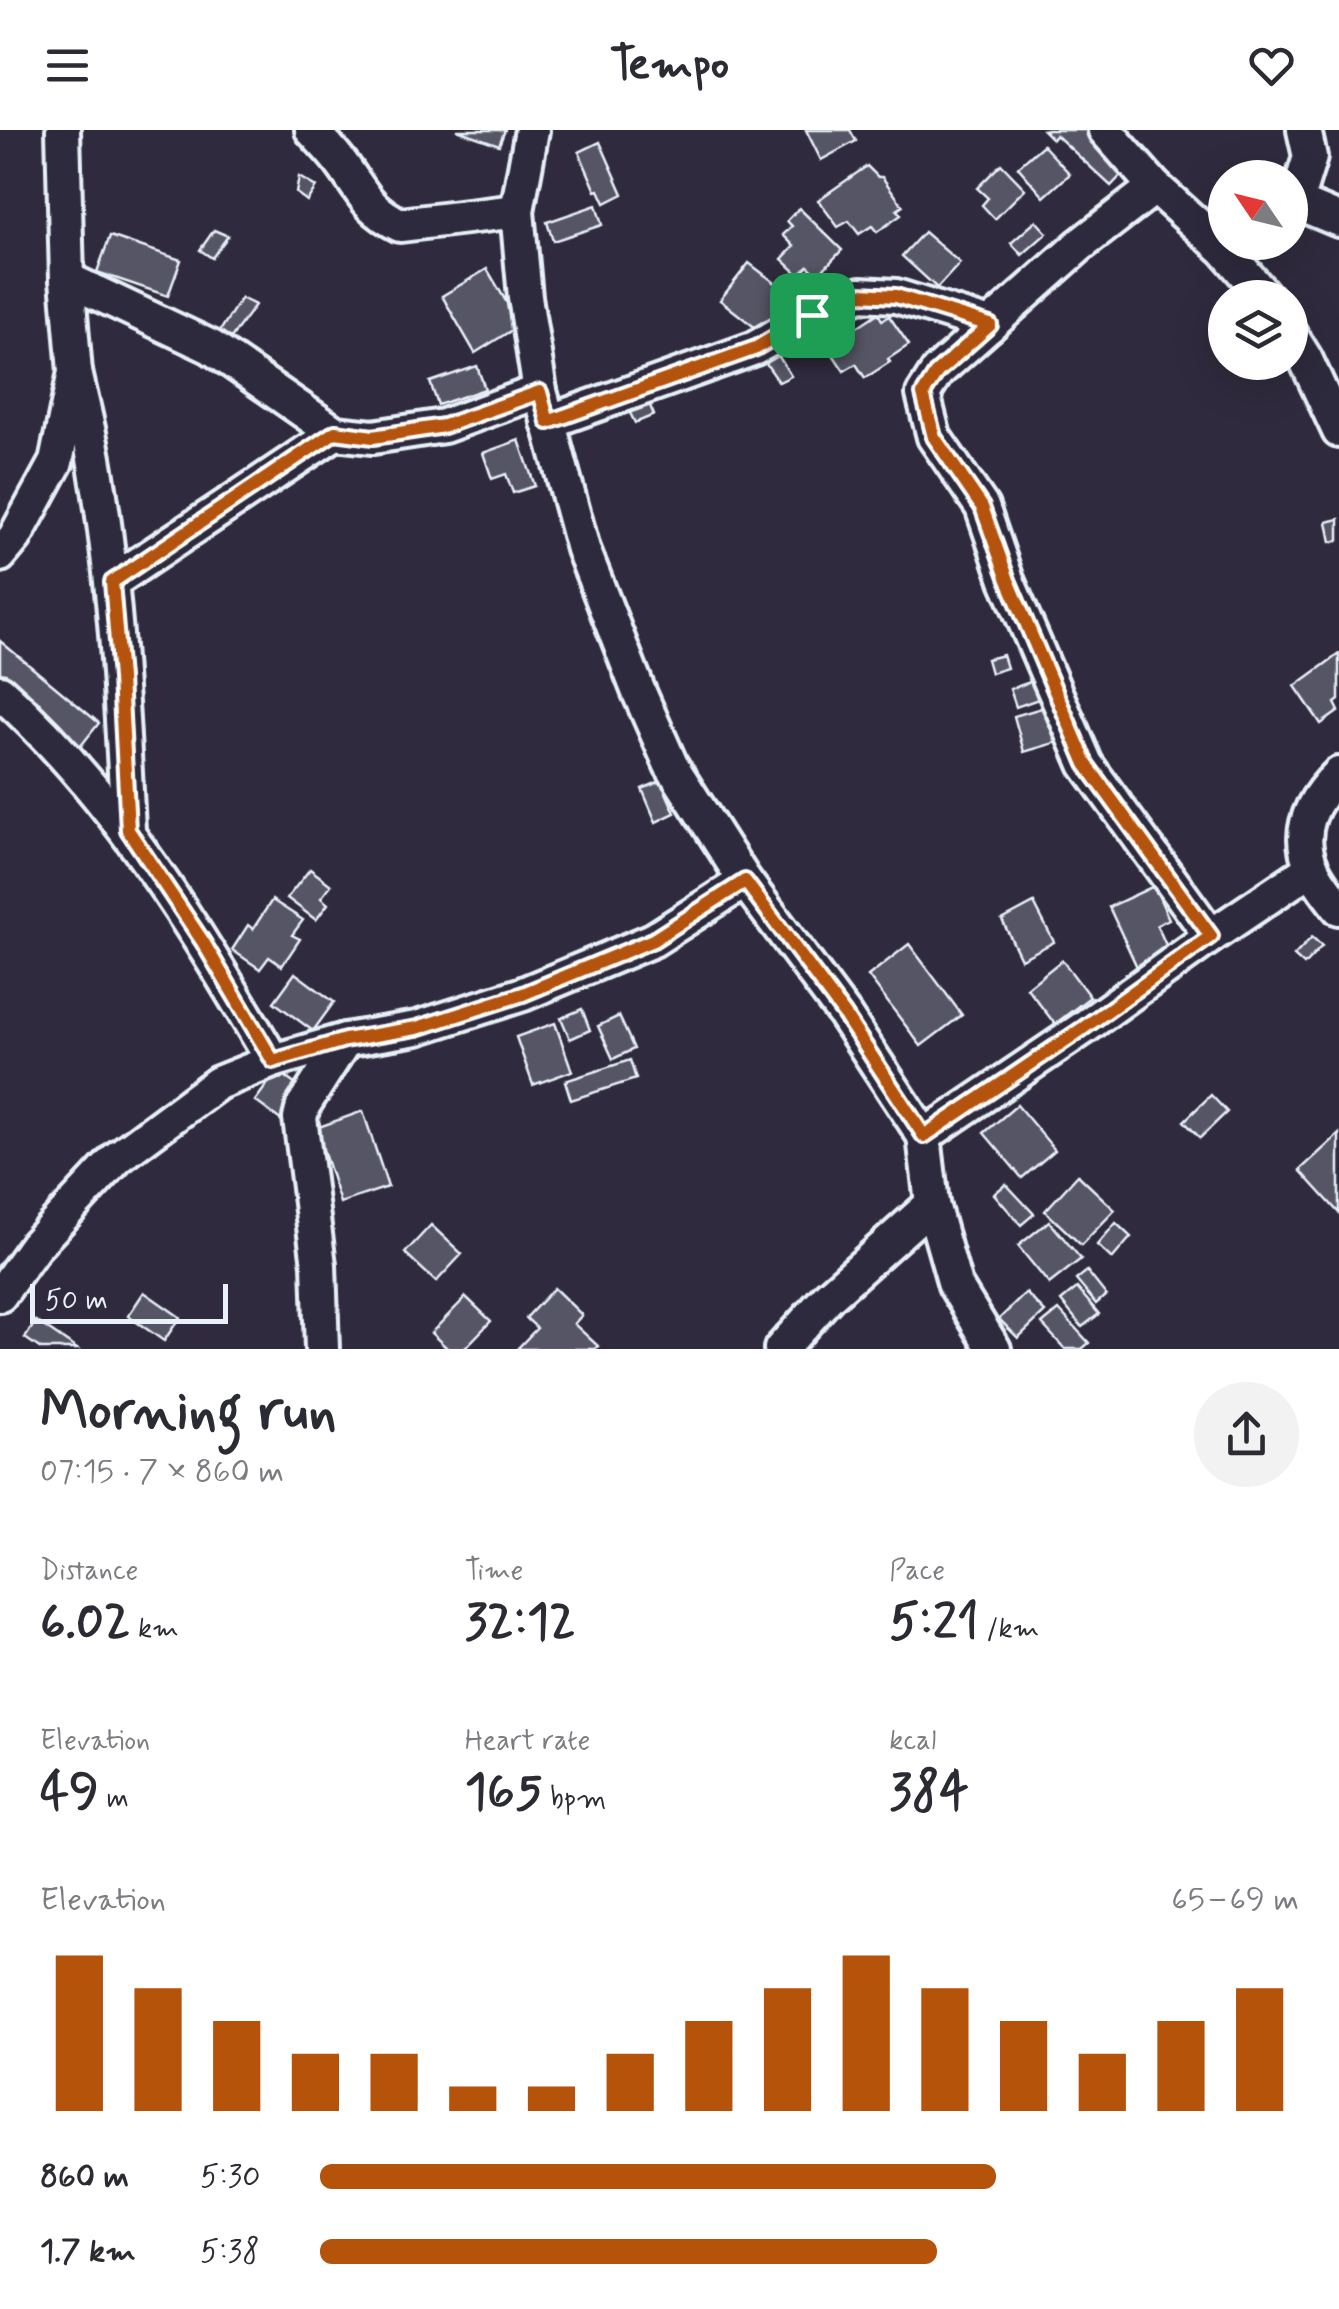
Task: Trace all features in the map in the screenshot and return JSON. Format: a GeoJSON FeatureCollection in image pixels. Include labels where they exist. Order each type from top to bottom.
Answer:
{"type":"FeatureCollection","features":[{"type":"Feature","properties":{"kind":"street"},"geometry":{"type":"LineString","coordinates":[[63,130],[75,372],[96,467],[112,582],[128,830]]}},
{"type":"Feature","properties":{"kind":"street"},"geometry":{"type":"LineString","coordinates":[[312,130],[343,166],[361,195],[384,217],[400,225],[517,211]]}},
{"type":"Feature","properties":{"kind":"street"},"geometry":{"type":"LineString","coordinates":[[532,130],[517,211],[525,297],[544,406],[583,549],[671,766],[745,881],[844,1014],[924,1136],[932,1204],[955,1285],[994,1349]]}},
{"type":"Feature","properties":{"kind":"street"},"geometry":{"type":"LineString","coordinates":[[1105,130],[1156,187],[1208,226]]}},
{"type":"Feature","properties":{"kind":"street"},"geometry":{"type":"LineString","coordinates":[[1304,130],[1308,163]]}},
{"type":"Feature","properties":{"kind":"street"},"geometry":{"type":"LineString","coordinates":[[1156,187],[1080,246],[937,372],[923,394],[934,437],[982,507],[1008,580],[1086,764],[1211,936]]}},
{"type":"Feature","properties":{"kind":"street"},"geometry":{"type":"LineString","coordinates":[[1308,210],[1339,220]]}},
{"type":"Feature","properties":{"kind":"street"},"geometry":{"type":"LineString","coordinates":[[68,279],[210,347],[335,432],[373,437],[544,406],[756,348],[812,315],[860,294],[896,296],[990,325]]}},
{"type":"Feature","properties":{"kind":"street"},"geometry":{"type":"LineString","coordinates":[[1308,364],[1339,431]]}},
{"type":"Feature","properties":{"kind":"street"},"geometry":{"type":"LineString","coordinates":[[0,555],[15,537],[56,462],[75,372]]}},
{"type":"Feature","properties":{"kind":"street"},"geometry":{"type":"LineString","coordinates":[[112,582],[335,432]]}},
{"type":"Feature","properties":{"kind":"street"},"geometry":{"type":"LineString","coordinates":[[0,692],[34,722],[128,830],[203,942],[273,1061]]}},
{"type":"Feature","properties":{"kind":"street"},"geometry":{"type":"LineString","coordinates":[[1339,774],[1309,812],[1304,839],[1312,868],[1339,908]]}},
{"type":"Feature","properties":{"kind":"street"},"geometry":{"type":"LineString","coordinates":[[924,1136],[1312,868]]}},
{"type":"Feature","properties":{"kind":"street"},"geometry":{"type":"LineString","coordinates":[[0,1294],[35,1246],[117,1158],[218,1084],[273,1061],[345,1040],[417,1028],[523,994],[653,940],[745,881]]}},
{"type":"Feature","properties":{"kind":"street"},"geometry":{"type":"LineString","coordinates":[[322,1349],[319,1265],[300,1118],[303,1106],[345,1040]]}},
{"type":"Feature","properties":{"kind":"street"},"geometry":{"type":"LineString","coordinates":[[781,1349],[828,1296],[932,1204]]}},
{"type":"Feature","properties":{"kind":"building"},"geometry":{"type":"Polygon","coordinates":[[[457,130],[505,130],[499,145],[457,130]]]}},
{"type":"Feature","properties":{"kind":"building"},"geometry":{"type":"Polygon","coordinates":[[[806,130],[850,130],[856,141],[821,160],[806,130]]]}},
{"type":"Feature","properties":{"kind":"building"},"geometry":{"type":"Polygon","coordinates":[[[1043,130],[1086,130],[1128,168],[1111,186],[1056,135],[1052,139],[1043,130]]]}},
{"type":"Feature","properties":{"kind":"building"},"geometry":{"type":"Polygon","coordinates":[[[600,142],[623,194],[605,203],[579,152],[600,142]]]}},
{"type":"Feature","properties":{"kind":"building"},"geometry":{"type":"Polygon","coordinates":[[[1043,145],[1070,174],[1044,197],[1018,167],[1043,145]]]}},
{"type":"Feature","properties":{"kind":"building"},"geometry":{"type":"Polygon","coordinates":[[[1001,164],[1025,189],[995,219],[982,205],[988,198],[977,188],[1001,164]]]}},
{"type":"Feature","properties":{"kind":"building"},"geometry":{"type":"Polygon","coordinates":[[[867,166],[882,177],[903,206],[897,210],[901,215],[877,232],[872,226],[859,234],[849,221],[838,227],[818,200],[867,166]]]}},
{"type":"Feature","properties":{"kind":"building"},"geometry":{"type":"Polygon","coordinates":[[[299,177],[316,187],[307,201],[296,193],[299,177]]]}},
{"type":"Feature","properties":{"kind":"building"},"geometry":{"type":"Polygon","coordinates":[[[596,205],[602,225],[553,241],[547,222],[596,205]]]}},
{"type":"Feature","properties":{"kind":"building"},"geometry":{"type":"Polygon","coordinates":[[[799,208],[842,250],[818,275],[808,266],[799,275],[782,259],[794,246],[783,235],[792,226],[787,221],[799,208]]]}},
{"type":"Feature","properties":{"kind":"building"},"geometry":{"type":"Polygon","coordinates":[[[1036,221],[1047,233],[1022,255],[1011,243],[1036,221]]]}},
{"type":"Feature","properties":{"kind":"building"},"geometry":{"type":"Polygon","coordinates":[[[214,230],[228,236],[212,258],[200,250],[214,230]]]}},
{"type":"Feature","properties":{"kind":"building"},"geometry":{"type":"Polygon","coordinates":[[[924,232],[960,263],[937,288],[902,256],[924,232]]]}},
{"type":"Feature","properties":{"kind":"building"},"geometry":{"type":"Polygon","coordinates":[[[110,236],[181,260],[168,296],[97,272],[110,236]]]}},
{"type":"Feature","properties":{"kind":"building"},"geometry":{"type":"Polygon","coordinates":[[[749,263],[791,295],[762,333],[720,300],[749,263]]]}},
{"type":"Feature","properties":{"kind":"building"},"geometry":{"type":"Polygon","coordinates":[[[487,269],[520,325],[475,353],[442,296],[487,269]]]}},
{"type":"Feature","properties":{"kind":"building"},"geometry":{"type":"Polygon","coordinates":[[[241,298],[255,305],[231,338],[220,331],[241,298]]]}},
{"type":"Feature","properties":{"kind":"building"},"geometry":{"type":"Polygon","coordinates":[[[878,313],[882,320],[889,316],[909,345],[865,378],[856,364],[844,371],[832,353],[844,346],[836,333],[851,323],[854,329],[878,313]]]}},
{"type":"Feature","properties":{"kind":"building"},"geometry":{"type":"Polygon","coordinates":[[[771,344],[791,376],[779,382],[757,351],[771,344]]]}},
{"type":"Feature","properties":{"kind":"building"},"geometry":{"type":"Polygon","coordinates":[[[477,366],[485,389],[438,405],[430,382],[477,366]]]}},
{"type":"Feature","properties":{"kind":"building"},"geometry":{"type":"Polygon","coordinates":[[[648,401],[654,415],[635,423],[628,409],[648,401]]]}},
{"type":"Feature","properties":{"kind":"building"},"geometry":{"type":"Polygon","coordinates":[[[519,440],[535,486],[513,493],[506,474],[492,479],[483,453],[519,440]]]}},
{"type":"Feature","properties":{"kind":"building"},"geometry":{"type":"Polygon","coordinates":[[[1339,519],[1339,540],[1331,542],[1327,522],[1339,519]]]}},
{"type":"Feature","properties":{"kind":"building"},"geometry":{"type":"Polygon","coordinates":[[[0,641],[99,723],[76,752],[0,686],[0,641]]]}},
{"type":"Feature","properties":{"kind":"building"},"geometry":{"type":"Polygon","coordinates":[[[1339,654],[1339,700],[1335,703],[1339,711],[1321,724],[1295,686],[1339,654]]]}},
{"type":"Feature","properties":{"kind":"building"},"geometry":{"type":"Polygon","coordinates":[[[1003,655],[1007,668],[991,673],[987,659],[1003,655]]]}},
{"type":"Feature","properties":{"kind":"building"},"geometry":{"type":"Polygon","coordinates":[[[1044,677],[1050,695],[1016,707],[1010,689],[1044,677]]]}},
{"type":"Feature","properties":{"kind":"building"},"geometry":{"type":"Polygon","coordinates":[[[1055,704],[1065,740],[1024,752],[1014,716],[1055,704]]]}},
{"type":"Feature","properties":{"kind":"building"},"geometry":{"type":"Polygon","coordinates":[[[661,781],[675,813],[656,822],[642,789],[661,781]]]}},
{"type":"Feature","properties":{"kind":"building"},"geometry":{"type":"Polygon","coordinates":[[[310,869],[331,885],[321,898],[328,904],[316,920],[287,898],[310,869]]]}},
{"type":"Feature","properties":{"kind":"building"},"geometry":{"type":"Polygon","coordinates":[[[1154,886],[1169,919],[1157,925],[1169,952],[1137,967],[1109,907],[1154,886]]]}},
{"type":"Feature","properties":{"kind":"building"},"geometry":{"type":"Polygon","coordinates":[[[272,900],[303,920],[292,935],[300,939],[282,966],[269,957],[260,969],[232,950],[248,925],[253,929],[272,900]]]}},
{"type":"Feature","properties":{"kind":"building"},"geometry":{"type":"Polygon","coordinates":[[[1034,903],[1054,942],[1021,959],[1002,920],[1034,903]]]}},
{"type":"Feature","properties":{"kind":"building"},"geometry":{"type":"Polygon","coordinates":[[[1312,937],[1322,946],[1304,965],[1294,956],[1312,937]]]}},
{"type":"Feature","properties":{"kind":"building"},"geometry":{"type":"Polygon","coordinates":[[[909,944],[962,1015],[921,1046],[868,976],[909,944]]]}},
{"type":"Feature","properties":{"kind":"building"},"geometry":{"type":"Polygon","coordinates":[[[1062,960],[1090,997],[1055,1024],[1027,988],[1062,960]]]}},
{"type":"Feature","properties":{"kind":"building"},"geometry":{"type":"Polygon","coordinates":[[[295,973],[334,1002],[313,1031],[274,1002],[295,973]]]}},
{"type":"Feature","properties":{"kind":"building"},"geometry":{"type":"Polygon","coordinates":[[[582,1009],[590,1030],[570,1039],[561,1018],[582,1009]]]}},
{"type":"Feature","properties":{"kind":"building"},"geometry":{"type":"Polygon","coordinates":[[[619,1016],[634,1049],[613,1059],[598,1026],[619,1016]]]}},
{"type":"Feature","properties":{"kind":"building"},"geometry":{"type":"Polygon","coordinates":[[[555,1023],[572,1071],[533,1085],[516,1037],[555,1023]]]}},
{"type":"Feature","properties":{"kind":"building"},"geometry":{"type":"Polygon","coordinates":[[[630,1060],[636,1079],[571,1100],[565,1081],[630,1060]]]}},
{"type":"Feature","properties":{"kind":"building"},"geometry":{"type":"Polygon","coordinates":[[[277,1071],[296,1085],[290,1093],[298,1099],[282,1121],[255,1101],[277,1071]]]}},
{"type":"Feature","properties":{"kind":"building"},"geometry":{"type":"Polygon","coordinates":[[[1211,1095],[1227,1112],[1200,1138],[1184,1121],[1211,1095]]]}},
{"type":"Feature","properties":{"kind":"building"},"geometry":{"type":"Polygon","coordinates":[[[1017,1105],[1055,1150],[1022,1178],[984,1133],[1017,1105]]]}},
{"type":"Feature","properties":{"kind":"building"},"geometry":{"type":"Polygon","coordinates":[[[363,1111],[388,1187],[340,1203],[316,1128],[363,1111]]]}},
{"type":"Feature","properties":{"kind":"building"},"geometry":{"type":"Polygon","coordinates":[[[1339,1134],[1339,1213],[1300,1170],[1339,1134]]]}},
{"type":"Feature","properties":{"kind":"building"},"geometry":{"type":"Polygon","coordinates":[[[1078,1175],[1115,1210],[1081,1245],[1045,1211],[1078,1175]]]}},
{"type":"Feature","properties":{"kind":"building"},"geometry":{"type":"Polygon","coordinates":[[[1006,1184],[1034,1214],[1021,1225],[994,1194],[1006,1184]]]}},
{"type":"Feature","properties":{"kind":"building"},"geometry":{"type":"Polygon","coordinates":[[[1049,1221],[1081,1259],[1049,1284],[1018,1246],[1049,1221]]]}},
{"type":"Feature","properties":{"kind":"building"},"geometry":{"type":"Polygon","coordinates":[[[1116,1223],[1131,1237],[1112,1259],[1097,1245],[1116,1223]]]}},
{"type":"Feature","properties":{"kind":"building"},"geometry":{"type":"Polygon","coordinates":[[[431,1225],[462,1254],[436,1282],[405,1253],[431,1225]]]}},
{"type":"Feature","properties":{"kind":"building"},"geometry":{"type":"Polygon","coordinates":[[[1087,1271],[1106,1295],[1096,1304],[1076,1280],[1087,1271]]]}},
{"type":"Feature","properties":{"kind":"building"},"geometry":{"type":"Polygon","coordinates":[[[554,1288],[582,1315],[574,1324],[598,1346],[595,1349],[517,1349],[537,1328],[526,1318],[554,1288]]]}},
{"type":"Feature","properties":{"kind":"building"},"geometry":{"type":"Polygon","coordinates":[[[1077,1288],[1099,1314],[1082,1327],[1061,1301],[1077,1288]]]}},
{"type":"Feature","properties":{"kind":"building"},"geometry":{"type":"Polygon","coordinates":[[[144,1292],[180,1317],[164,1341],[128,1316],[144,1292]]]}},
{"type":"Feature","properties":{"kind":"building"},"geometry":{"type":"Polygon","coordinates":[[[1026,1293],[1045,1312],[1018,1338],[999,1319],[1026,1293]]]}},
{"type":"Feature","properties":{"kind":"building"},"geometry":{"type":"Polygon","coordinates":[[[466,1297],[491,1321],[464,1349],[448,1349],[431,1333],[466,1297]]]}},
{"type":"Feature","properties":{"kind":"building"},"geometry":{"type":"Polygon","coordinates":[[[1059,1310],[1089,1343],[1082,1349],[1065,1349],[1042,1324],[1059,1310]]]}},
{"type":"Feature","properties":{"kind":"building"},"geometry":{"type":"Polygon","coordinates":[[[36,1321],[77,1349],[41,1349],[25,1338],[36,1321]]]}},
{"type":"Feature","properties":{"kind":"route"},"geometry":{"type":"LineString","coordinates":[[860,294],[896,296],[990,325],[937,372],[923,394],[934,437],[982,507],[1008,580],[1086,764],[1211,936],[924,1136],[844,1014],[745,881],[653,940],[523,994],[417,1028],[345,1040],[273,1061],[203,942],[128,830],[112,582],[335,432],[373,437],[444,426],[540,392],[548,422],[756,348],[812,315],[860,294]]}}]}
